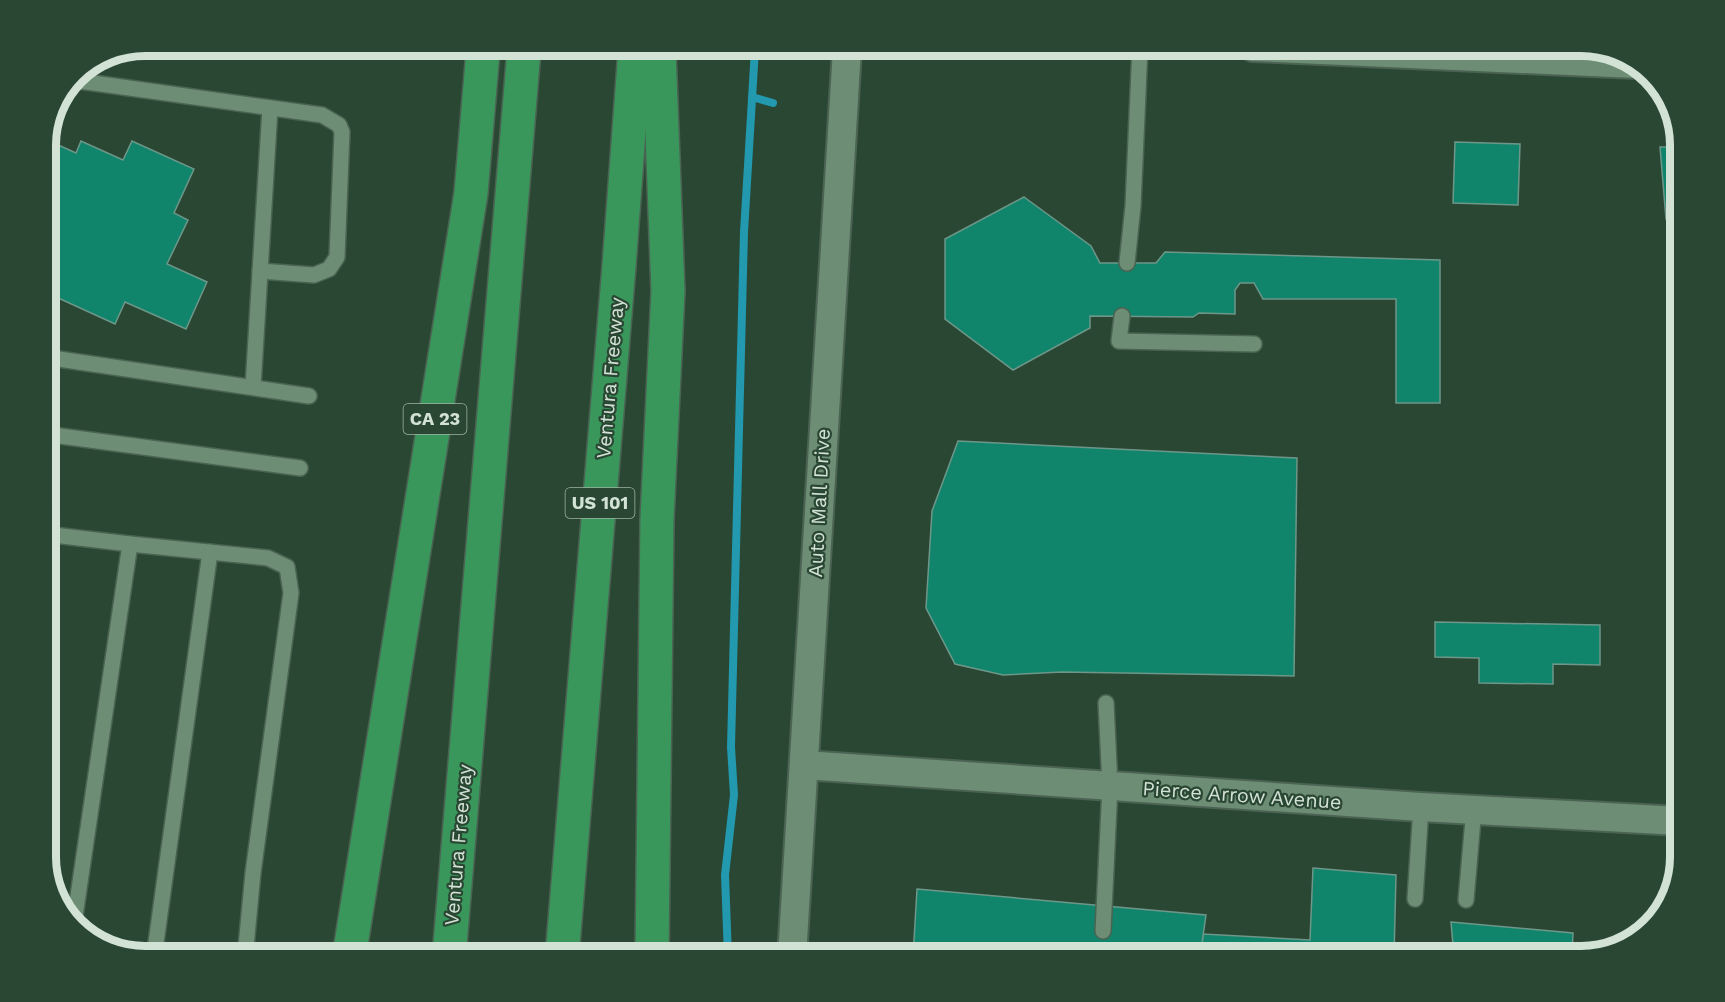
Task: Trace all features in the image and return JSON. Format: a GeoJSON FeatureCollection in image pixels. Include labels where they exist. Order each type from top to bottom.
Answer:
{"type":"FeatureCollection","features":[{"type":"Feature","properties":{"kind":"highway","name":"CA 23"},"geometry":{"type":"LineString","coordinates":[[351,946],[471,193],[483,56]]}},
{"type":"Feature","properties":{"kind":"highway","name":"Ventura Freeway"},"geometry":{"type":"LineString","coordinates":[[450,946],[524,56]]}},
{"type":"Feature","properties":{"kind":"highway","name":"Ventura Freeway"},"geometry":{"type":"LineString","coordinates":[[563,946],[635,56]]}},
{"type":"Feature","properties":{"kind":"highway"},"geometry":{"type":"LineString","coordinates":[[652,946],[657,519],[668,291],[659,56]]}},
{"type":"Feature","properties":{"kind":"street","name":"Auto Mall Drive"},"geometry":{"type":"LineString","coordinates":[[793,946],[847,56]]}},
{"type":"Feature","properties":{"kind":"street"},"geometry":{"type":"LineString","coordinates":[[1507,56],[1605,59]]}},
{"type":"Feature","properties":{"kind":"street","name":"Pierce Arrow Avenue"},"geometry":{"type":"LineString","coordinates":[[804,765],[1421,807],[1474,808],[1670,820]]}},
{"type":"Feature","properties":{"kind":"lane"},"geometry":{"type":"LineString","coordinates":[[1127,263],[1133,206],[1140,56]]}},
{"type":"Feature","properties":{"kind":"lane"},"geometry":{"type":"LineString","coordinates":[[83,81],[322,115],[339,125],[342,132],[337,257],[329,269],[314,275],[260,271]]}},
{"type":"Feature","properties":{"kind":"lane"},"geometry":{"type":"LineString","coordinates":[[253,387],[270,108]]}},
{"type":"Feature","properties":{"kind":"lane"},"geometry":{"type":"LineString","coordinates":[[1122,316],[1119,341],[1254,344]]}},
{"type":"Feature","properties":{"kind":"lane"},"geometry":{"type":"LineString","coordinates":[[56,359],[309,396]]}},
{"type":"Feature","properties":{"kind":"lane"},"geometry":{"type":"LineString","coordinates":[[56,435],[300,468]]}},
{"type":"Feature","properties":{"kind":"lane"},"geometry":{"type":"LineString","coordinates":[[56,535],[268,558],[287,567],[291,593],[253,873],[246,946]]}},
{"type":"Feature","properties":{"kind":"lane"},"geometry":{"type":"LineString","coordinates":[[75,913],[130,544]]}},
{"type":"Feature","properties":{"kind":"lane"},"geometry":{"type":"LineString","coordinates":[[156,946],[210,552]]}},
{"type":"Feature","properties":{"kind":"lane"},"geometry":{"type":"LineString","coordinates":[[1103,931],[1110,786],[1106,703]]}},
{"type":"Feature","properties":{"kind":"lane"},"geometry":{"type":"LineString","coordinates":[[1415,899],[1421,807]]}},
{"type":"Feature","properties":{"kind":"lane"},"geometry":{"type":"LineString","coordinates":[[1466,900],[1474,808]]}},
{"type":"Feature","properties":{"kind":"building"},"geometry":{"type":"Polygon","coordinates":[[[81,141],[123,160],[132,141],[194,169],[174,213],[188,220],[167,264],[207,282],[186,329],[125,302],[115,324],[56,297],[56,144],[76,153],[81,141]]]}},
{"type":"Feature","properties":{"kind":"building"},"geometry":{"type":"Polygon","coordinates":[[[1455,142],[1520,144],[1518,205],[1453,203],[1455,142]]]}},
{"type":"Feature","properties":{"kind":"building"},"geometry":{"type":"Polygon","coordinates":[[[1660,147],[1669,147],[1669,219],[1666,219],[1660,147]]]}},
{"type":"Feature","properties":{"kind":"building"},"geometry":{"type":"Polygon","coordinates":[[[1024,197],[1091,246],[1100,263],[1156,263],[1165,252],[1440,260],[1440,403],[1396,403],[1396,299],[1263,299],[1254,283],[1240,283],[1235,290],[1235,314],[1199,313],[1193,317],[1090,316],[1090,328],[1013,370],[945,319],[945,239],[1024,197]]]}},
{"type":"Feature","properties":{"kind":"building"},"geometry":{"type":"Polygon","coordinates":[[[958,441],[1297,458],[1294,676],[1062,672],[1003,675],[955,664],[926,608],[932,511],[958,441]]]}},
{"type":"Feature","properties":{"kind":"building"},"geometry":{"type":"Polygon","coordinates":[[[1435,622],[1600,625],[1600,665],[1553,664],[1553,684],[1479,683],[1479,658],[1435,657],[1435,622]]]}},
{"type":"Feature","properties":{"kind":"building"},"geometry":{"type":"Polygon","coordinates":[[[1313,868],[1396,875],[1394,946],[1202,946],[1203,934],[1310,940],[1313,868]]]}},
{"type":"Feature","properties":{"kind":"building"},"geometry":{"type":"Polygon","coordinates":[[[917,889],[1206,915],[1202,946],[914,946],[917,889]]]}},
{"type":"Feature","properties":{"kind":"building"},"geometry":{"type":"Polygon","coordinates":[[[1451,922],[1573,933],[1572,946],[1453,946],[1451,922]]]}},
{"type":"Feature","properties":{"kind":"waterway"},"geometry":{"type":"LineString","coordinates":[[728,946],[725,875],[734,795],[731,747],[744,232],[755,56]]}},
{"type":"Feature","properties":{"kind":"waterway"},"geometry":{"type":"LineString","coordinates":[[752,97],[773,103]]}}]}
